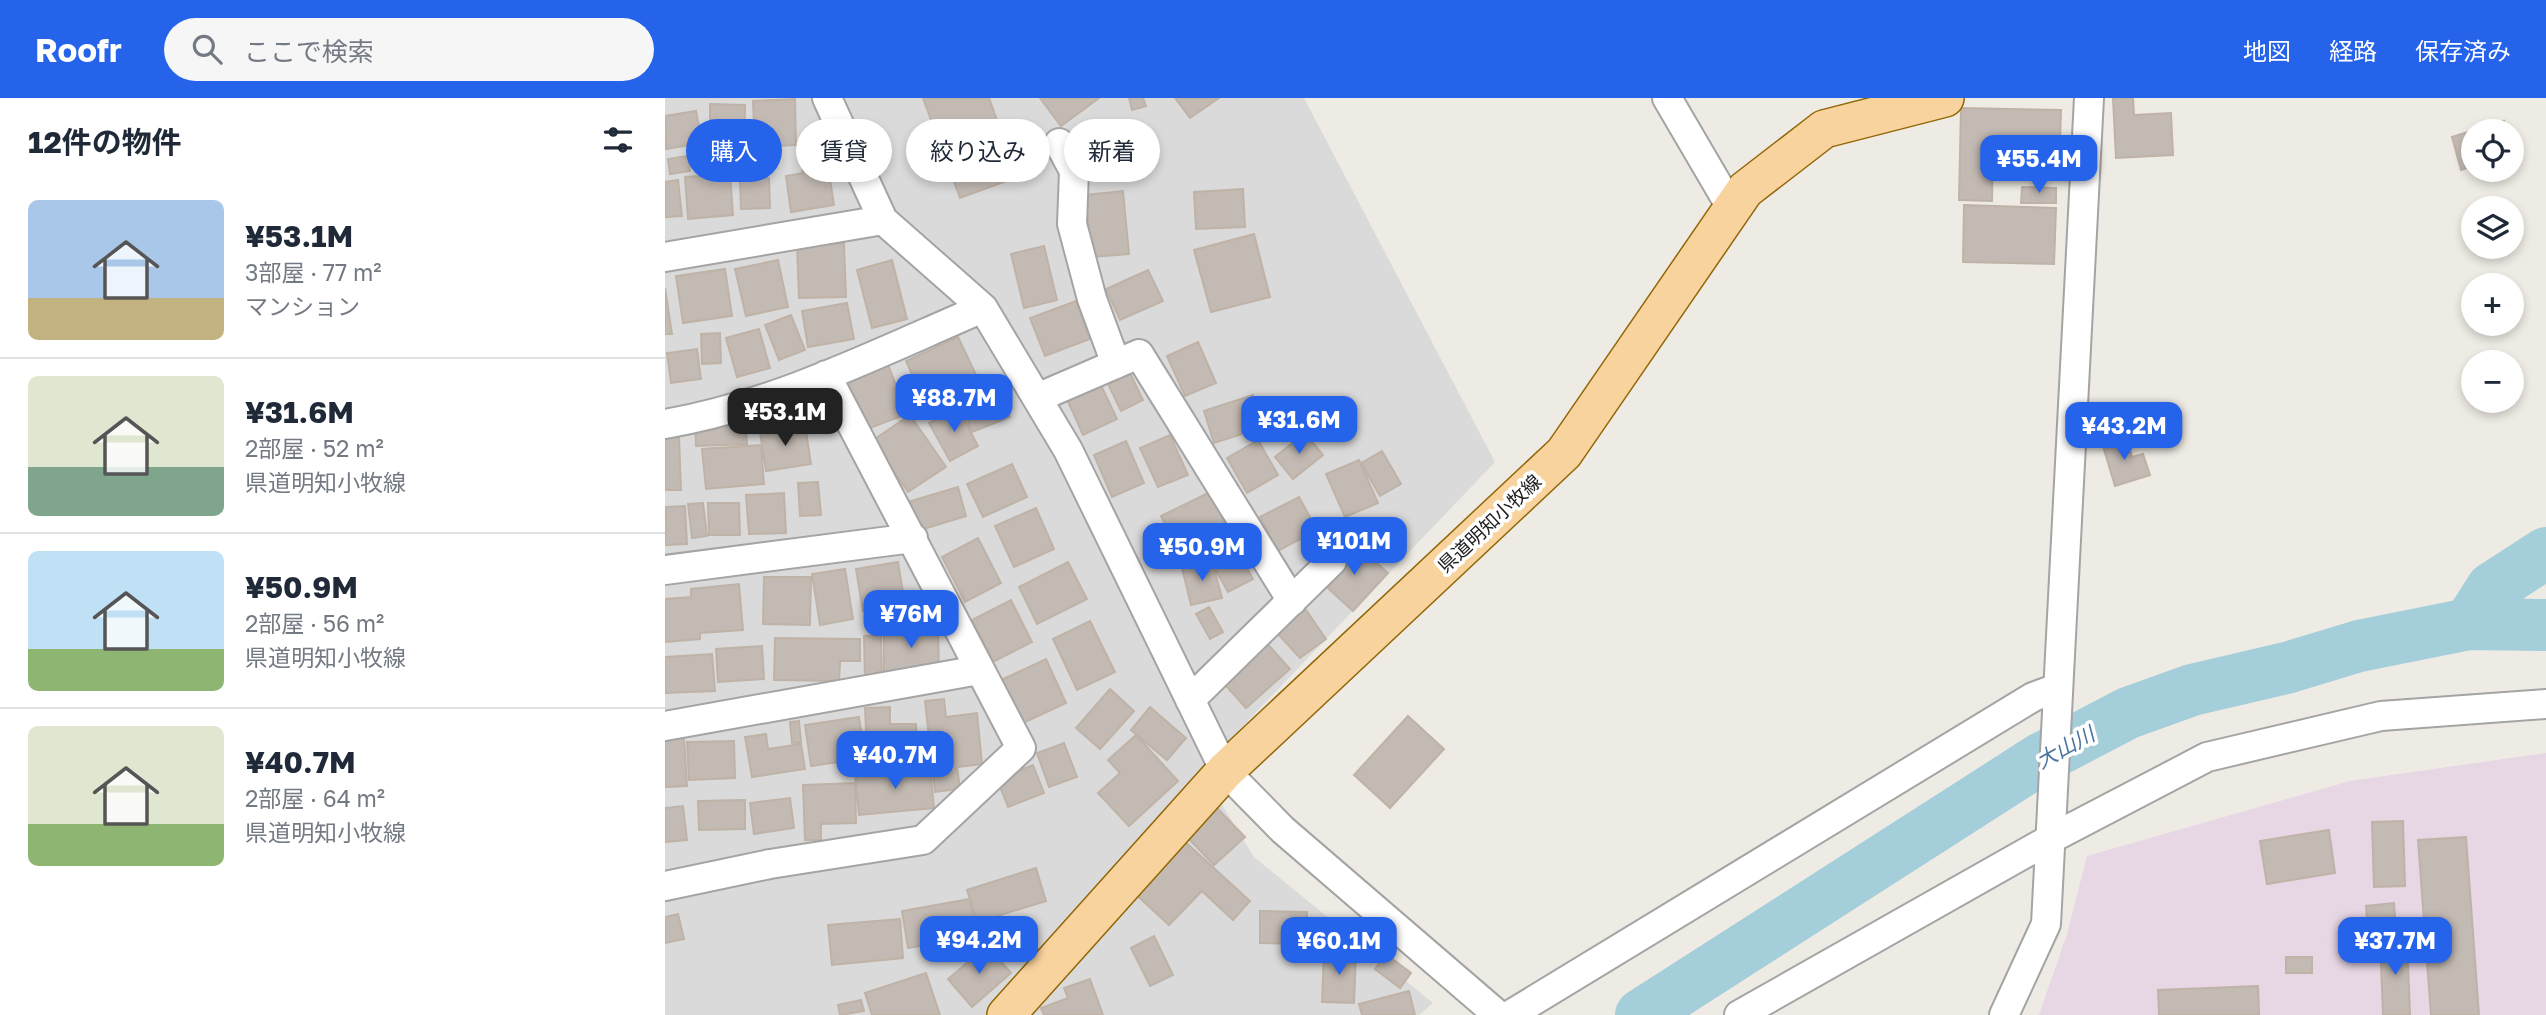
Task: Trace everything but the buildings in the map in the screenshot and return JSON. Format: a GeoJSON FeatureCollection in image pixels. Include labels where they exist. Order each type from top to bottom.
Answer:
{"type":"FeatureCollection","features":[{"type":"Feature","properties":{"kind":"main road","name":"県道明知小牧線"},"geometry":{"type":"LineString","coordinates":[[1006,1015],[1225,771],[1564,453],[1745,190],[1824,129],[1945,98]]}},
{"type":"Feature","properties":{"kind":"street"},"geometry":{"type":"LineString","coordinates":[[828,98],[883,220],[983,307],[1037,398],[1067,450],[1225,771],[1283,830],[1498,1015]]}},
{"type":"Feature","properties":{"kind":"street"},"geometry":{"type":"LineString","coordinates":[[1667,98],[1732,209]]}},
{"type":"Feature","properties":{"kind":"street"},"geometry":{"type":"LineString","coordinates":[[2004,1015],[2046,923],[2089,98]]}},
{"type":"Feature","properties":{"kind":"street"},"geometry":{"type":"LineString","coordinates":[[1059,143],[1074,171],[1072,224],[1093,299],[1116,364]]}},
{"type":"Feature","properties":{"kind":"street"},"geometry":{"type":"LineString","coordinates":[[665,257],[883,220]]}},
{"type":"Feature","properties":{"kind":"street"},"geometry":{"type":"LineString","coordinates":[[665,424],[703,417],[826,375],[983,307]]}},
{"type":"Feature","properties":{"kind":"street"},"geometry":{"type":"LineString","coordinates":[[1037,398],[1139,354],[1292,601]]}},
{"type":"Feature","properties":{"kind":"street"},"geometry":{"type":"LineString","coordinates":[[665,886],[770,864],[923,839],[1021,748],[826,375]]}},
{"type":"Feature","properties":{"kind":"street"},"geometry":{"type":"LineString","coordinates":[[665,570],[913,538]]}},
{"type":"Feature","properties":{"kind":"street"},"geometry":{"type":"LineString","coordinates":[[1190,699],[1332,561]]}},
{"type":"Feature","properties":{"kind":"street"},"geometry":{"type":"LineString","coordinates":[[665,726],[979,670]]}},
{"type":"Feature","properties":{"kind":"street"},"geometry":{"type":"LineString","coordinates":[[1510,1015],[2033,697],[2057,688]]}},
{"type":"Feature","properties":{"kind":"street"},"geometry":{"type":"LineString","coordinates":[[1739,1015],[2052,838],[2207,757],[2381,716],[2546,704]]}},
{"type":"Feature","properties":{"kind":"shaded area"},"geometry":{"type":"Polygon","coordinates":[[[665,98],[1304,98],[1495,462],[1201,770],[1254,857],[1433,1003],[1419,1015],[665,1015],[665,98]]]}},
{"type":"Feature","properties":{"kind":"shaded area"},"geometry":{"type":"Polygon","coordinates":[[[2546,753],[2546,1015],[2039,1015],[2067,934],[2087,856],[2350,781],[2546,753]]]}},
{"type":"Feature","properties":{"kind":"waterway"},"geometry":{"type":"LineString","coordinates":[[2469,624],[2492,588],[2546,553]]}},
{"type":"Feature","properties":{"kind":"waterway","name":"大山川"},"geometry":{"type":"LineString","coordinates":[[1641,1015],[2042,758],[2128,713],[2192,690],[2290,667],[2359,646],[2469,624],[2546,625]]}}]}
